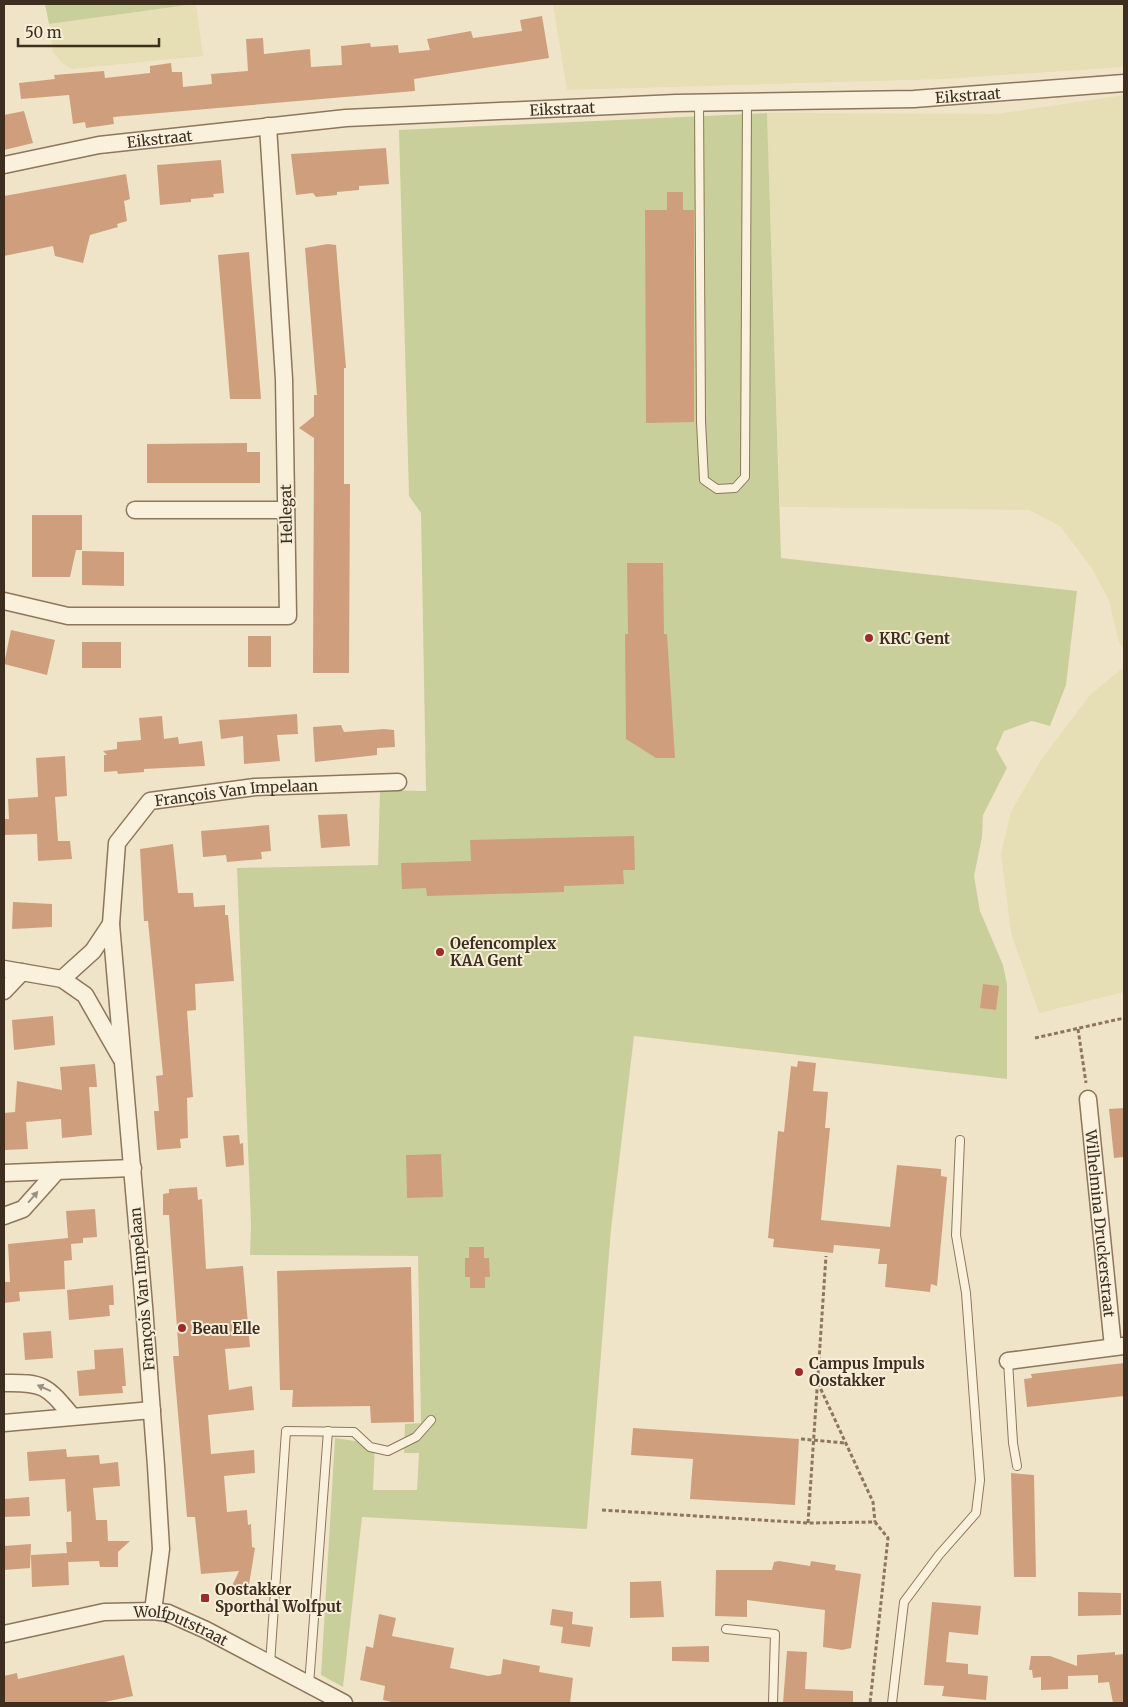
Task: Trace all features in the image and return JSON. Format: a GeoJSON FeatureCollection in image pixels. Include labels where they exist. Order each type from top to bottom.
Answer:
{"type":"FeatureCollection","features":[{"type":"Feature","properties":{"kind":"street","name":"Eikstraat"},"geometry":{"type":"LineString","coordinates":[[4,165],[99,145],[346,118],[699,102],[914,99],[1124,83]]}},
{"type":"Feature","properties":{"kind":"street","name":"Hellegat"},"geometry":{"type":"LineString","coordinates":[[4,601],[68,616],[288,616],[284,379],[268,126]]}},
{"type":"Feature","properties":{"kind":"street"},"geometry":{"type":"LineString","coordinates":[[135,510],[286,510]]}},
{"type":"Feature","properties":{"kind":"street","name":"François Van Impelaan"},"geometry":{"type":"LineString","coordinates":[[153,1611],[161,1548],[152,1410],[111,924],[117,843],[150,801],[255,787],[398,782]]}},
{"type":"Feature","properties":{"kind":"street","name":"François Van Impelaan"},"geometry":{"type":"LineString","coordinates":[[62,979],[93,951],[111,924]]}},
{"type":"Feature","properties":{"kind":"street","name":"François Van Impelaan"},"geometry":{"type":"LineString","coordinates":[[4,969],[62,979],[84,995],[123,1062]]}},
{"type":"Feature","properties":{"kind":"street"},"geometry":{"type":"LineString","coordinates":[[4,991],[22,972]]}},
{"type":"Feature","properties":{"kind":"street","name":"Wilhelmina Druckerstraat"},"geometry":{"type":"LineString","coordinates":[[1088,1099],[1119,1346]]}},
{"type":"Feature","properties":{"kind":"street"},"geometry":{"type":"LineString","coordinates":[[4,1174],[132,1168]]}},
{"type":"Feature","properties":{"kind":"street"},"geometry":{"type":"LineString","coordinates":[[4,1216],[23,1209],[57,1171]]}},
{"type":"Feature","properties":{"kind":"street"},"geometry":{"type":"LineString","coordinates":[[1008,1361],[1119,1346]]}},
{"type":"Feature","properties":{"kind":"street"},"geometry":{"type":"LineString","coordinates":[[4,1383],[33,1383],[51,1391],[72,1416]]}},
{"type":"Feature","properties":{"kind":"street"},"geometry":{"type":"LineString","coordinates":[[4,1423],[152,1410]]}},
{"type":"Feature","properties":{"kind":"street","name":"Wolfputstraat"},"geometry":{"type":"LineString","coordinates":[[4,1634],[104,1612],[153,1611],[168,1613],[206,1630],[344,1703]]}},
{"type":"Feature","properties":{"kind":"lane"},"geometry":{"type":"LineString","coordinates":[[699,102],[701,421],[704,480],[717,489],[735,488],[745,477],[746,102]]}},
{"type":"Feature","properties":{"kind":"lane"},"geometry":{"type":"LineString","coordinates":[[892,1703],[904,1602],[939,1555],[976,1513],[980,1480],[966,1293],[956,1235],[960,1140]]}},
{"type":"Feature","properties":{"kind":"lane"},"geometry":{"type":"LineString","coordinates":[[1008,1361],[1013,1444],[1017,1466]]}},
{"type":"Feature","properties":{"kind":"lane"},"geometry":{"type":"LineString","coordinates":[[270,1664],[286,1430],[354,1432],[370,1447],[388,1452],[416,1436],[431,1420]]}},
{"type":"Feature","properties":{"kind":"lane"},"geometry":{"type":"LineString","coordinates":[[309,1685],[328,1431]]}},
{"type":"Feature","properties":{"kind":"lane"},"geometry":{"type":"LineString","coordinates":[[726,1629],[776,1634],[773,1703]]}},
{"type":"Feature","properties":{"kind":"path"},"geometry":{"type":"LineString","coordinates":[[1035,1038],[1124,1018]]}},
{"type":"Feature","properties":{"kind":"path"},"geometry":{"type":"LineString","coordinates":[[1078,1029],[1088,1099]]}},
{"type":"Feature","properties":{"kind":"path"},"geometry":{"type":"LineString","coordinates":[[808,1523],[812,1439],[826,1256]]}},
{"type":"Feature","properties":{"kind":"path"},"geometry":{"type":"LineString","coordinates":[[817,1382],[873,1502],[875,1522],[888,1538],[870,1703]]}},
{"type":"Feature","properties":{"kind":"path"},"geometry":{"type":"LineString","coordinates":[[802,1439],[846,1444]]}},
{"type":"Feature","properties":{"kind":"path"},"geometry":{"type":"LineString","coordinates":[[602,1510],[808,1523],[875,1522]]}},
{"type":"Feature","properties":{"kind":"shaded area"},"geometry":{"type":"Polygon","coordinates":[[[196,4],[203,56],[72,69],[61,62],[53,52],[49,24],[196,4]]]}},
{"type":"Feature","properties":{"kind":"shaded area"},"geometry":{"type":"Polygon","coordinates":[[[553,4],[1124,4],[1124,67],[944,79],[567,90],[553,4]]]}},
{"type":"Feature","properties":{"kind":"shaded area"},"geometry":{"type":"Polygon","coordinates":[[[1124,95],[1124,650],[1119,642],[1109,600],[1091,567],[1060,526],[1029,510],[780,507],[767,113],[997,114],[1124,95]]]}},
{"type":"Feature","properties":{"kind":"shaded area"},"geometry":{"type":"Polygon","coordinates":[[[1124,667],[1124,992],[1039,1013],[1011,933],[1001,853],[1011,812],[1041,760],[1090,695],[1124,667]]]}},
{"type":"Feature","properties":{"kind":"green space"},"geometry":{"type":"Polygon","coordinates":[[[45,4],[195,4],[49,24],[45,4]]]}},
{"type":"Feature","properties":{"kind":"green space"},"geometry":{"type":"Polygon","coordinates":[[[767,113],[781,558],[1077,591],[1066,685],[1050,726],[1032,721],[1004,731],[996,749],[1007,768],[983,815],[982,837],[974,876],[980,911],[1003,965],[1007,984],[1007,1079],[634,1036],[611,1229],[587,1529],[362,1517],[343,1687],[321,1675],[335,1438],[375,1444],[373,1490],[417,1490],[419,1453],[404,1453],[405,1424],[421,1423],[418,1256],[250,1255],[251,1224],[237,868],[378,865],[380,790],[426,791],[421,513],[409,496],[399,130],[767,113]]]}},
{"type":"Feature","properties":{"kind":"building"},"geometry":{"type":"Polygon","coordinates":[[[542,16],[549,58],[414,79],[415,91],[113,117],[114,124],[86,128],[85,122],[73,124],[69,95],[21,99],[19,83],[55,79],[54,75],[104,71],[105,78],[150,73],[150,66],[171,63],[172,72],[182,72],[183,87],[212,84],[211,74],[248,71],[246,39],[263,38],[264,54],[310,49],[311,67],[342,65],[341,46],[370,43],[371,47],[398,45],[399,53],[430,50],[427,39],[471,31],[473,38],[522,31],[520,20],[542,16]]]}},
{"type":"Feature","properties":{"kind":"building"},"geometry":{"type":"Polygon","coordinates":[[[24,111],[33,143],[4,150],[4,115],[24,111]]]}},
{"type":"Feature","properties":{"kind":"building"},"geometry":{"type":"Polygon","coordinates":[[[386,148],[389,184],[359,186],[359,190],[337,192],[337,195],[316,197],[313,193],[296,195],[291,154],[386,148]]]}},
{"type":"Feature","properties":{"kind":"building"},"geometry":{"type":"Polygon","coordinates":[[[221,160],[224,193],[213,194],[214,197],[191,199],[191,202],[160,205],[157,165],[221,160]]]}},
{"type":"Feature","properties":{"kind":"building"},"geometry":{"type":"Polygon","coordinates":[[[126,174],[130,199],[124,201],[127,221],[117,224],[118,227],[90,235],[83,263],[55,256],[53,246],[4,256],[4,196],[126,174]]]}},
{"type":"Feature","properties":{"kind":"building"},"geometry":{"type":"Polygon","coordinates":[[[667,192],[683,192],[683,210],[694,210],[694,422],[646,423],[645,210],[667,210],[667,192]]]}},
{"type":"Feature","properties":{"kind":"building"},"geometry":{"type":"Polygon","coordinates":[[[328,244],[336,245],[346,368],[344,368],[344,484],[350,484],[349,673],[313,673],[314,438],[299,428],[314,416],[314,395],[317,395],[305,248],[328,244]]]}},
{"type":"Feature","properties":{"kind":"building"},"geometry":{"type":"Polygon","coordinates":[[[249,252],[261,399],[230,399],[218,255],[249,252]]]}},
{"type":"Feature","properties":{"kind":"building"},"geometry":{"type":"Polygon","coordinates":[[[247,443],[247,452],[260,452],[260,483],[147,483],[147,444],[247,443]]]}},
{"type":"Feature","properties":{"kind":"building"},"geometry":{"type":"Polygon","coordinates":[[[32,515],[82,515],[82,550],[76,550],[70,577],[32,577],[32,515]]]}},
{"type":"Feature","properties":{"kind":"building"},"geometry":{"type":"Polygon","coordinates":[[[82,551],[124,552],[124,586],[82,585],[82,551]]]}},
{"type":"Feature","properties":{"kind":"building"},"geometry":{"type":"Polygon","coordinates":[[[627,563],[663,563],[664,634],[667,634],[675,758],[656,758],[626,739],[625,634],[628,634],[627,563]]]}},
{"type":"Feature","properties":{"kind":"building"},"geometry":{"type":"Polygon","coordinates":[[[11,630],[55,640],[47,675],[4,664],[11,630]]]}},
{"type":"Feature","properties":{"kind":"building"},"geometry":{"type":"Polygon","coordinates":[[[248,636],[271,636],[271,667],[248,667],[248,636]]]}},
{"type":"Feature","properties":{"kind":"building"},"geometry":{"type":"Polygon","coordinates":[[[82,642],[121,642],[121,668],[82,668],[82,642]]]}},
{"type":"Feature","properties":{"kind":"building"},"geometry":{"type":"Polygon","coordinates":[[[297,714],[298,734],[277,735],[280,761],[244,764],[243,736],[221,739],[219,720],[297,714]]]}},
{"type":"Feature","properties":{"kind":"building"},"geometry":{"type":"Polygon","coordinates":[[[162,716],[164,739],[178,737],[179,744],[202,741],[205,766],[144,769],[144,772],[118,774],[117,771],[104,772],[104,755],[107,755],[103,751],[117,749],[117,742],[141,740],[139,718],[162,716]]]}},
{"type":"Feature","properties":{"kind":"building"},"geometry":{"type":"Polygon","coordinates":[[[341,725],[344,732],[394,730],[395,747],[377,748],[377,755],[315,762],[313,727],[341,725]]]}},
{"type":"Feature","properties":{"kind":"building"},"geometry":{"type":"Polygon","coordinates":[[[65,756],[67,796],[55,797],[58,841],[70,841],[72,859],[38,861],[37,834],[4,835],[4,819],[9,819],[8,799],[38,797],[36,758],[65,756]]]}},
{"type":"Feature","properties":{"kind":"building"},"geometry":{"type":"Polygon","coordinates":[[[347,814],[350,846],[321,848],[318,815],[347,814]]]}},
{"type":"Feature","properties":{"kind":"building"},"geometry":{"type":"Polygon","coordinates":[[[269,825],[271,851],[261,852],[262,859],[227,862],[226,855],[203,857],[201,831],[269,825]]]}},
{"type":"Feature","properties":{"kind":"building"},"geometry":{"type":"Polygon","coordinates":[[[634,836],[635,870],[623,870],[624,884],[564,886],[564,892],[427,896],[426,888],[402,889],[401,863],[471,861],[470,840],[634,836]]]}},
{"type":"Feature","properties":{"kind":"building"},"geometry":{"type":"Polygon","coordinates":[[[173,844],[178,893],[193,893],[194,907],[225,905],[225,915],[228,915],[234,981],[195,984],[196,1010],[187,1011],[193,1097],[187,1098],[188,1138],[180,1139],[181,1148],[157,1150],[154,1111],[159,1111],[156,1076],[163,1075],[148,921],[144,921],[140,849],[173,844]]]}},
{"type":"Feature","properties":{"kind":"building"},"geometry":{"type":"Polygon","coordinates":[[[13,902],[52,904],[52,927],[12,929],[13,902]]]}},
{"type":"Feature","properties":{"kind":"building"},"geometry":{"type":"Polygon","coordinates":[[[983,984],[999,986],[996,1010],[980,1008],[983,984]]]}},
{"type":"Feature","properties":{"kind":"building"},"geometry":{"type":"Polygon","coordinates":[[[53,1016],[55,1045],[14,1050],[12,1020],[53,1016]]]}},
{"type":"Feature","properties":{"kind":"building"},"geometry":{"type":"Polygon","coordinates":[[[798,1061],[816,1063],[813,1091],[828,1092],[825,1128],[830,1128],[821,1220],[890,1227],[897,1165],[941,1169],[941,1176],[947,1177],[937,1286],[931,1284],[930,1292],[885,1287],[887,1264],[878,1264],[880,1249],[834,1245],[833,1253],[773,1247],[774,1239],[768,1238],[778,1131],[784,1132],[791,1066],[797,1067],[798,1061]]]}},
{"type":"Feature","properties":{"kind":"building"},"geometry":{"type":"Polygon","coordinates":[[[95,1064],[97,1087],[89,1087],[92,1135],[62,1138],[61,1119],[26,1122],[28,1149],[4,1150],[4,1113],[15,1112],[17,1081],[62,1090],[60,1067],[95,1064]]]}},
{"type":"Feature","properties":{"kind":"building"},"geometry":{"type":"Polygon","coordinates":[[[1124,1108],[1124,1157],[1114,1158],[1109,1109],[1124,1108]]]}},
{"type":"Feature","properties":{"kind":"building"},"geometry":{"type":"Polygon","coordinates":[[[239,1135],[240,1144],[243,1143],[244,1165],[226,1167],[223,1136],[239,1135]]]}},
{"type":"Feature","properties":{"kind":"building"},"geometry":{"type":"Polygon","coordinates":[[[441,1154],[443,1197],[407,1198],[406,1155],[441,1154]]]}},
{"type":"Feature","properties":{"kind":"building"},"geometry":{"type":"Polygon","coordinates":[[[197,1187],[198,1200],[202,1199],[206,1269],[243,1266],[250,1347],[225,1349],[229,1390],[252,1386],[254,1410],[208,1415],[211,1454],[254,1450],[255,1473],[224,1476],[227,1512],[247,1510],[248,1525],[251,1524],[252,1547],[255,1548],[248,1591],[232,1586],[239,1571],[201,1574],[195,1517],[187,1517],[173,1356],[179,1356],[169,1215],[163,1215],[163,1194],[169,1193],[169,1189],[197,1187]]]}},
{"type":"Feature","properties":{"kind":"building"},"geometry":{"type":"Polygon","coordinates":[[[95,1209],[97,1237],[83,1238],[83,1243],[71,1244],[72,1260],[64,1261],[65,1289],[19,1292],[20,1301],[4,1303],[4,1282],[10,1282],[8,1244],[68,1238],[66,1211],[95,1209]]]}},
{"type":"Feature","properties":{"kind":"building"},"geometry":{"type":"Polygon","coordinates":[[[469,1247],[484,1247],[484,1258],[489,1258],[490,1277],[485,1277],[485,1288],[470,1288],[470,1277],[465,1277],[465,1258],[469,1258],[469,1247]]]}},
{"type":"Feature","properties":{"kind":"building"},"geometry":{"type":"Polygon","coordinates":[[[411,1267],[414,1422],[371,1423],[370,1406],[292,1407],[293,1390],[280,1390],[277,1271],[411,1267]]]}},
{"type":"Feature","properties":{"kind":"building"},"geometry":{"type":"Polygon","coordinates":[[[113,1285],[114,1305],[109,1305],[110,1316],[69,1320],[67,1290],[113,1285]]]}},
{"type":"Feature","properties":{"kind":"building"},"geometry":{"type":"Polygon","coordinates":[[[51,1331],[53,1358],[25,1360],[23,1333],[51,1331]]]}},
{"type":"Feature","properties":{"kind":"building"},"geometry":{"type":"Polygon","coordinates":[[[123,1348],[126,1386],[122,1386],[123,1393],[79,1396],[77,1371],[95,1369],[94,1350],[123,1348]]]}},
{"type":"Feature","properties":{"kind":"building"},"geometry":{"type":"Polygon","coordinates":[[[1124,1363],[1124,1396],[1027,1407],[1024,1379],[1032,1378],[1031,1374],[1124,1363]]]}},
{"type":"Feature","properties":{"kind":"building"},"geometry":{"type":"Polygon","coordinates":[[[633,1428],[799,1439],[795,1505],[690,1499],[693,1459],[631,1455],[633,1428]]]}},
{"type":"Feature","properties":{"kind":"building"},"geometry":{"type":"Polygon","coordinates":[[[66,1449],[67,1457],[99,1455],[100,1464],[118,1462],[120,1486],[93,1488],[96,1520],[107,1520],[108,1541],[130,1541],[118,1552],[118,1567],[100,1567],[99,1561],[68,1562],[69,1585],[32,1587],[31,1555],[67,1553],[66,1542],[72,1542],[71,1511],[67,1512],[65,1479],[29,1481],[27,1452],[66,1449]]]}},
{"type":"Feature","properties":{"kind":"building"},"geometry":{"type":"Polygon","coordinates":[[[1011,1473],[1034,1475],[1036,1577],[1014,1577],[1011,1473]]]}},
{"type":"Feature","properties":{"kind":"building"},"geometry":{"type":"Polygon","coordinates":[[[29,1497],[30,1516],[4,1517],[4,1499],[29,1497]]]}},
{"type":"Feature","properties":{"kind":"building"},"geometry":{"type":"Polygon","coordinates":[[[31,1544],[30,1568],[4,1570],[4,1546],[31,1544]]]}},
{"type":"Feature","properties":{"kind":"building"},"geometry":{"type":"Polygon","coordinates":[[[779,1561],[810,1566],[811,1561],[836,1565],[835,1570],[861,1574],[851,1648],[842,1650],[823,1647],[825,1610],[747,1600],[747,1617],[715,1616],[716,1570],[772,1570],[774,1562],[779,1561]]]}},
{"type":"Feature","properties":{"kind":"building"},"geometry":{"type":"Polygon","coordinates":[[[661,1581],[664,1617],[630,1618],[630,1582],[661,1581]]]}},
{"type":"Feature","properties":{"kind":"building"},"geometry":{"type":"Polygon","coordinates":[[[1078,1592],[1121,1593],[1121,1615],[1078,1616],[1078,1592]]]}},
{"type":"Feature","properties":{"kind":"building"},"geometry":{"type":"Polygon","coordinates":[[[932,1602],[981,1606],[978,1635],[949,1632],[946,1662],[968,1664],[968,1674],[988,1676],[986,1700],[942,1696],[944,1686],[924,1685],[932,1602]]]}},
{"type":"Feature","properties":{"kind":"building"},"geometry":{"type":"Polygon","coordinates":[[[552,1609],[573,1612],[572,1624],[593,1627],[590,1647],[561,1643],[563,1627],[550,1625],[552,1609]]]}},
{"type":"Feature","properties":{"kind":"building"},"geometry":{"type":"Polygon","coordinates":[[[379,1614],[396,1618],[392,1636],[454,1648],[450,1668],[488,1676],[501,1674],[503,1659],[540,1666],[539,1672],[573,1678],[570,1703],[396,1703],[383,1700],[385,1686],[360,1680],[366,1646],[373,1648],[379,1614]]]}},
{"type":"Feature","properties":{"kind":"building"},"geometry":{"type":"Polygon","coordinates":[[[709,1646],[709,1662],[672,1661],[672,1647],[709,1646]]]}},
{"type":"Feature","properties":{"kind":"building"},"geometry":{"type":"Polygon","coordinates":[[[787,1651],[807,1652],[805,1689],[853,1691],[853,1703],[783,1703],[787,1651]]]}},
{"type":"Feature","properties":{"kind":"building"},"geometry":{"type":"Polygon","coordinates":[[[1115,1652],[1115,1655],[1124,1654],[1124,1703],[1113,1703],[1109,1682],[1098,1683],[1098,1675],[1068,1676],[1068,1689],[1041,1690],[1041,1677],[1033,1678],[1032,1670],[1029,1670],[1031,1656],[1050,1656],[1077,1666],[1077,1655],[1115,1652]]]}},
{"type":"Feature","properties":{"kind":"building"},"geometry":{"type":"Polygon","coordinates":[[[124,1655],[133,1696],[100,1703],[4,1703],[4,1676],[17,1673],[18,1679],[124,1655]]]}},
{"type":"Feature","properties":{"kind":"place","name":"KRC Gent"},"geometry":{"type":"Point","coordinates":[869,638]}},
{"type":"Feature","properties":{"kind":"place","name":"Oefencomplex KAA Gent"},"geometry":{"type":"Point","coordinates":[440,952]}},
{"type":"Feature","properties":{"kind":"place","name":"Beau Elle"},"geometry":{"type":"Point","coordinates":[182,1328]}},
{"type":"Feature","properties":{"kind":"place","name":"Campus Impuls Oostakker"},"geometry":{"type":"Point","coordinates":[799,1372]}},
{"type":"Feature","properties":{"kind":"place","name":"Oostakker Sporthal Wolfput"},"geometry":{"type":"Point","coordinates":[205,1598]}}]}
